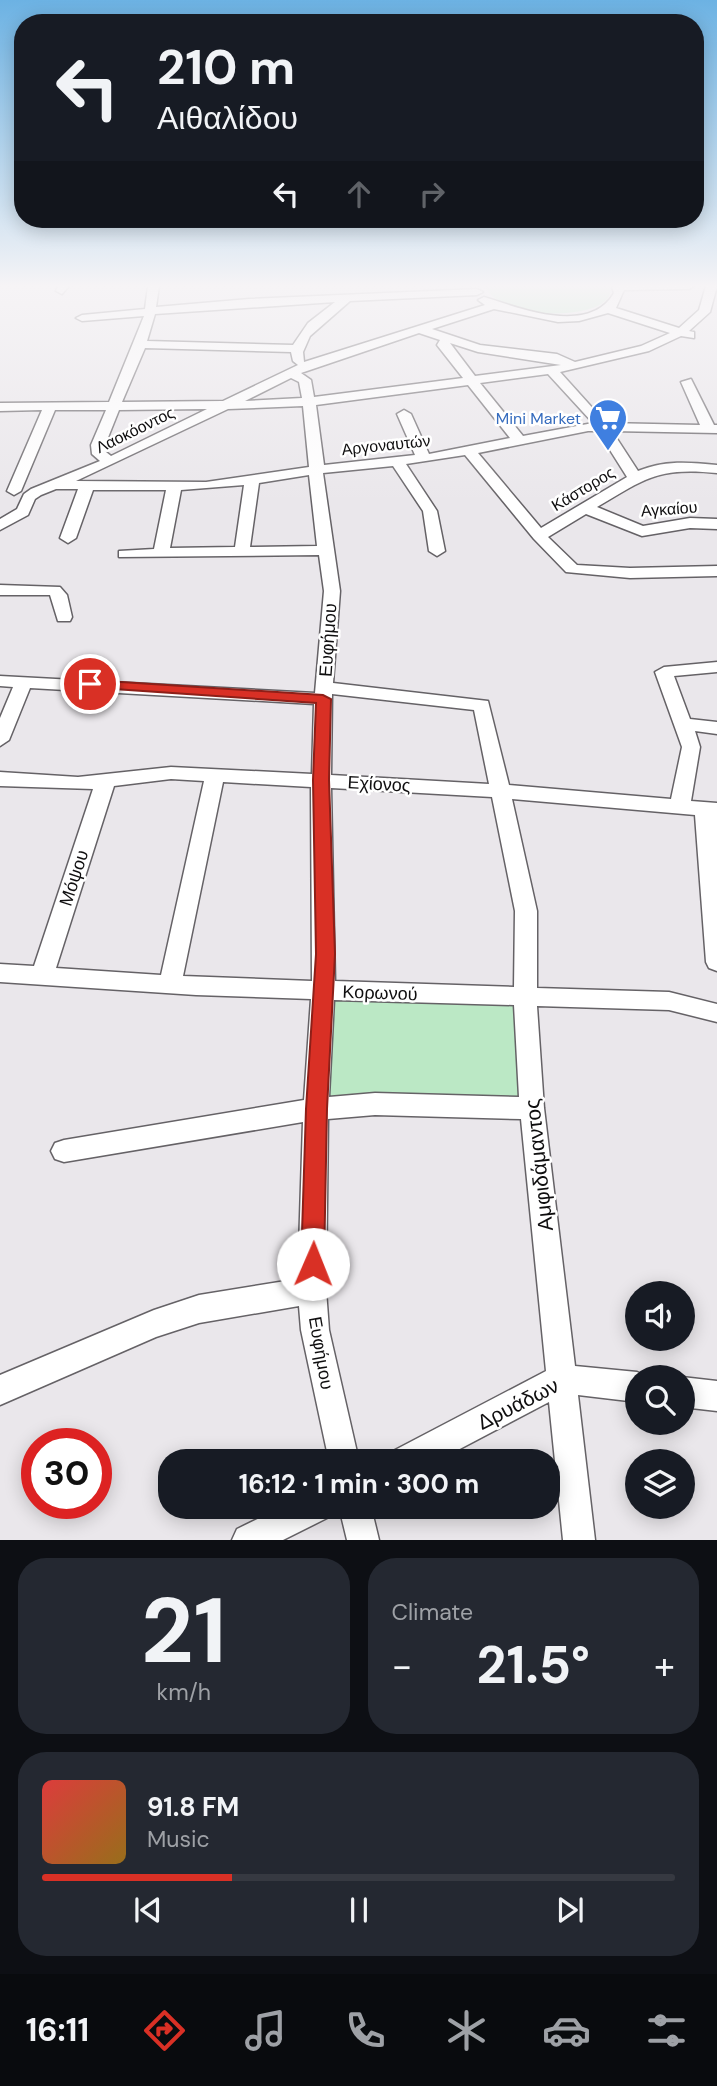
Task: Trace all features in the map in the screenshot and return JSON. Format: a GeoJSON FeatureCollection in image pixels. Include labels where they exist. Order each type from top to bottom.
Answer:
{"type":"FeatureCollection","features":[{"type":"Feature","properties":{"kind":"street"},"geometry":{"type":"LineString","coordinates":[[110,462],[99,454],[97,448],[133,358]]}},
{"type":"Feature","properties":{"kind":"street","name":"Ευφήμου"},"geometry":{"type":"LineString","coordinates":[[297,358],[298,369],[305,380],[310,401],[332,591],[321,780],[326,934],[316,1109],[312,1290],[314,1330],[341,1449]]}},
{"type":"Feature","properties":{"kind":"street","name":"Λαοκόοντος"},"geometry":{"type":"LineString","coordinates":[[41,490],[110,462],[298,369],[331,358]]}},
{"type":"Feature","properties":{"kind":"street"},"geometry":{"type":"LineString","coordinates":[[453,358],[519,440]]}},
{"type":"Feature","properties":{"kind":"street"},"geometry":{"type":"LineString","coordinates":[[551,358],[561,359],[574,368]]}},
{"type":"Feature","properties":{"kind":"street"},"geometry":{"type":"LineString","coordinates":[[0,407],[310,401],[574,368],[625,358]]}},
{"type":"Feature","properties":{"kind":"street","name":"Κάστορος"},"geometry":{"type":"LineString","coordinates":[[539,536],[635,478],[601,425],[551,370]]}},
{"type":"Feature","properties":{"kind":"street"},"geometry":{"type":"LineString","coordinates":[[687,382],[713,429]]}},
{"type":"Feature","properties":{"kind":"street"},"geometry":{"type":"LineString","coordinates":[[41,490],[7,491],[50,407]]}},
{"type":"Feature","properties":{"kind":"street"},"geometry":{"type":"LineString","coordinates":[[404,414],[424,459]]}},
{"type":"Feature","properties":{"kind":"street","name":"Αργοναυτών"},"geometry":{"type":"LineString","coordinates":[[57,485],[209,486],[316,470],[424,459],[601,425],[713,429]]}},
{"type":"Feature","properties":{"kind":"street"},"geometry":{"type":"LineString","coordinates":[[469,451],[539,536],[567,565],[577,570],[630,573],[717,571]]}},
{"type":"Feature","properties":{"kind":"street"},"geometry":{"type":"LineString","coordinates":[[397,463],[430,511],[437,551]]}},
{"type":"Feature","properties":{"kind":"street"},"geometry":{"type":"LineString","coordinates":[[635,478],[650,469],[665,466],[717,469]]}},
{"type":"Feature","properties":{"kind":"street"},"geometry":{"type":"LineString","coordinates":[[243,552],[251,480]]}},
{"type":"Feature","properties":{"kind":"street"},"geometry":{"type":"LineString","coordinates":[[68,538],[87,485]]}},
{"type":"Feature","properties":{"kind":"street"},"geometry":{"type":"LineString","coordinates":[[161,553],[174,487]]}},
{"type":"Feature","properties":{"kind":"street"},"geometry":{"type":"LineString","coordinates":[[0,525],[21,514],[29,497],[41,490]]}},
{"type":"Feature","properties":{"kind":"street","name":"Αγκαίου"},"geometry":{"type":"LineString","coordinates":[[585,508],[642,531],[690,523],[717,524]]}},
{"type":"Feature","properties":{"kind":"street"},"geometry":{"type":"LineString","coordinates":[[125,554],[327,550]]}},
{"type":"Feature","properties":{"kind":"street"},"geometry":{"type":"LineString","coordinates":[[0,590],[54,590],[59,595],[64,617]]}},
{"type":"Feature","properties":{"kind":"street"},"geometry":{"type":"LineString","coordinates":[[680,805],[691,752],[684,724],[664,674],[668,670],[717,667]]}},
{"type":"Feature","properties":{"kind":"street"},"geometry":{"type":"LineString","coordinates":[[0,681],[324,693]]}},
{"type":"Feature","properties":{"kind":"street"},"geometry":{"type":"LineString","coordinates":[[0,740],[24,682]]}},
{"type":"Feature","properties":{"kind":"street","name":"Αμφιδάμαντος"},"geometry":{"type":"LineString","coordinates":[[324,693],[482,705],[526,911],[524,998],[532,1108],[562,1379],[575,1538]]}},
{"type":"Feature","properties":{"kind":"street"},"geometry":{"type":"LineString","coordinates":[[684,724],[717,728]]}},
{"type":"Feature","properties":{"kind":"street","name":"Εχίονος"},"geometry":{"type":"LineString","coordinates":[[0,779],[78,784],[147,774],[215,775],[501,791],[711,809]]}},
{"type":"Feature","properties":{"kind":"street"},"geometry":{"type":"LineString","coordinates":[[170,984],[215,775]]}},
{"type":"Feature","properties":{"kind":"street","name":"Μόψου"},"geometry":{"type":"LineString","coordinates":[[42,976],[106,780]]}},
{"type":"Feature","properties":{"kind":"street"},"geometry":{"type":"LineString","coordinates":[[711,809],[717,962]]}},
{"type":"Feature","properties":{"kind":"street","name":"Κορωνού"},"geometry":{"type":"LineString","coordinates":[[0,972],[323,991],[669,1001],[717,1013]]}},
{"type":"Feature","properties":{"kind":"street"},"geometry":{"type":"LineString","coordinates":[[64,1151],[172,1136],[316,1109],[375,1104],[532,1108]]}},
{"type":"Feature","properties":{"kind":"street"},"geometry":{"type":"LineString","coordinates":[[0,1390],[154,1324],[199,1309],[312,1290]]}},
{"type":"Feature","properties":{"kind":"street","name":"Δρυάδων"},"geometry":{"type":"LineString","coordinates":[[429,1449],[562,1379],[625,1386]]}},
{"type":"Feature","properties":{"kind":"street"},"geometry":{"type":"LineString","coordinates":[[695,1393],[717,1395]]}},
{"type":"Feature","properties":{"kind":"street"},"geometry":{"type":"LineString","coordinates":[[248,1540],[291,1519]]}},
{"type":"Feature","properties":{"kind":"street"},"geometry":{"type":"LineString","coordinates":[[358,1519],[363,1540]]}},
{"type":"Feature","properties":{"kind":"green space"},"geometry":{"type":"Polygon","coordinates":[[[323,991],[524,998],[532,1108],[316,1109],[323,991]]]}},
{"type":"Feature","properties":{"kind":"place","name":"Mini Market"},"geometry":{"type":"Point","coordinates":[608,452]}},
{"type":"Feature","properties":{"kind":"route"},"geometry":{"type":"LineString","coordinates":[[90,684],[323,699],[321,780],[326,954],[316,1109],[313,1264]]}}]}
